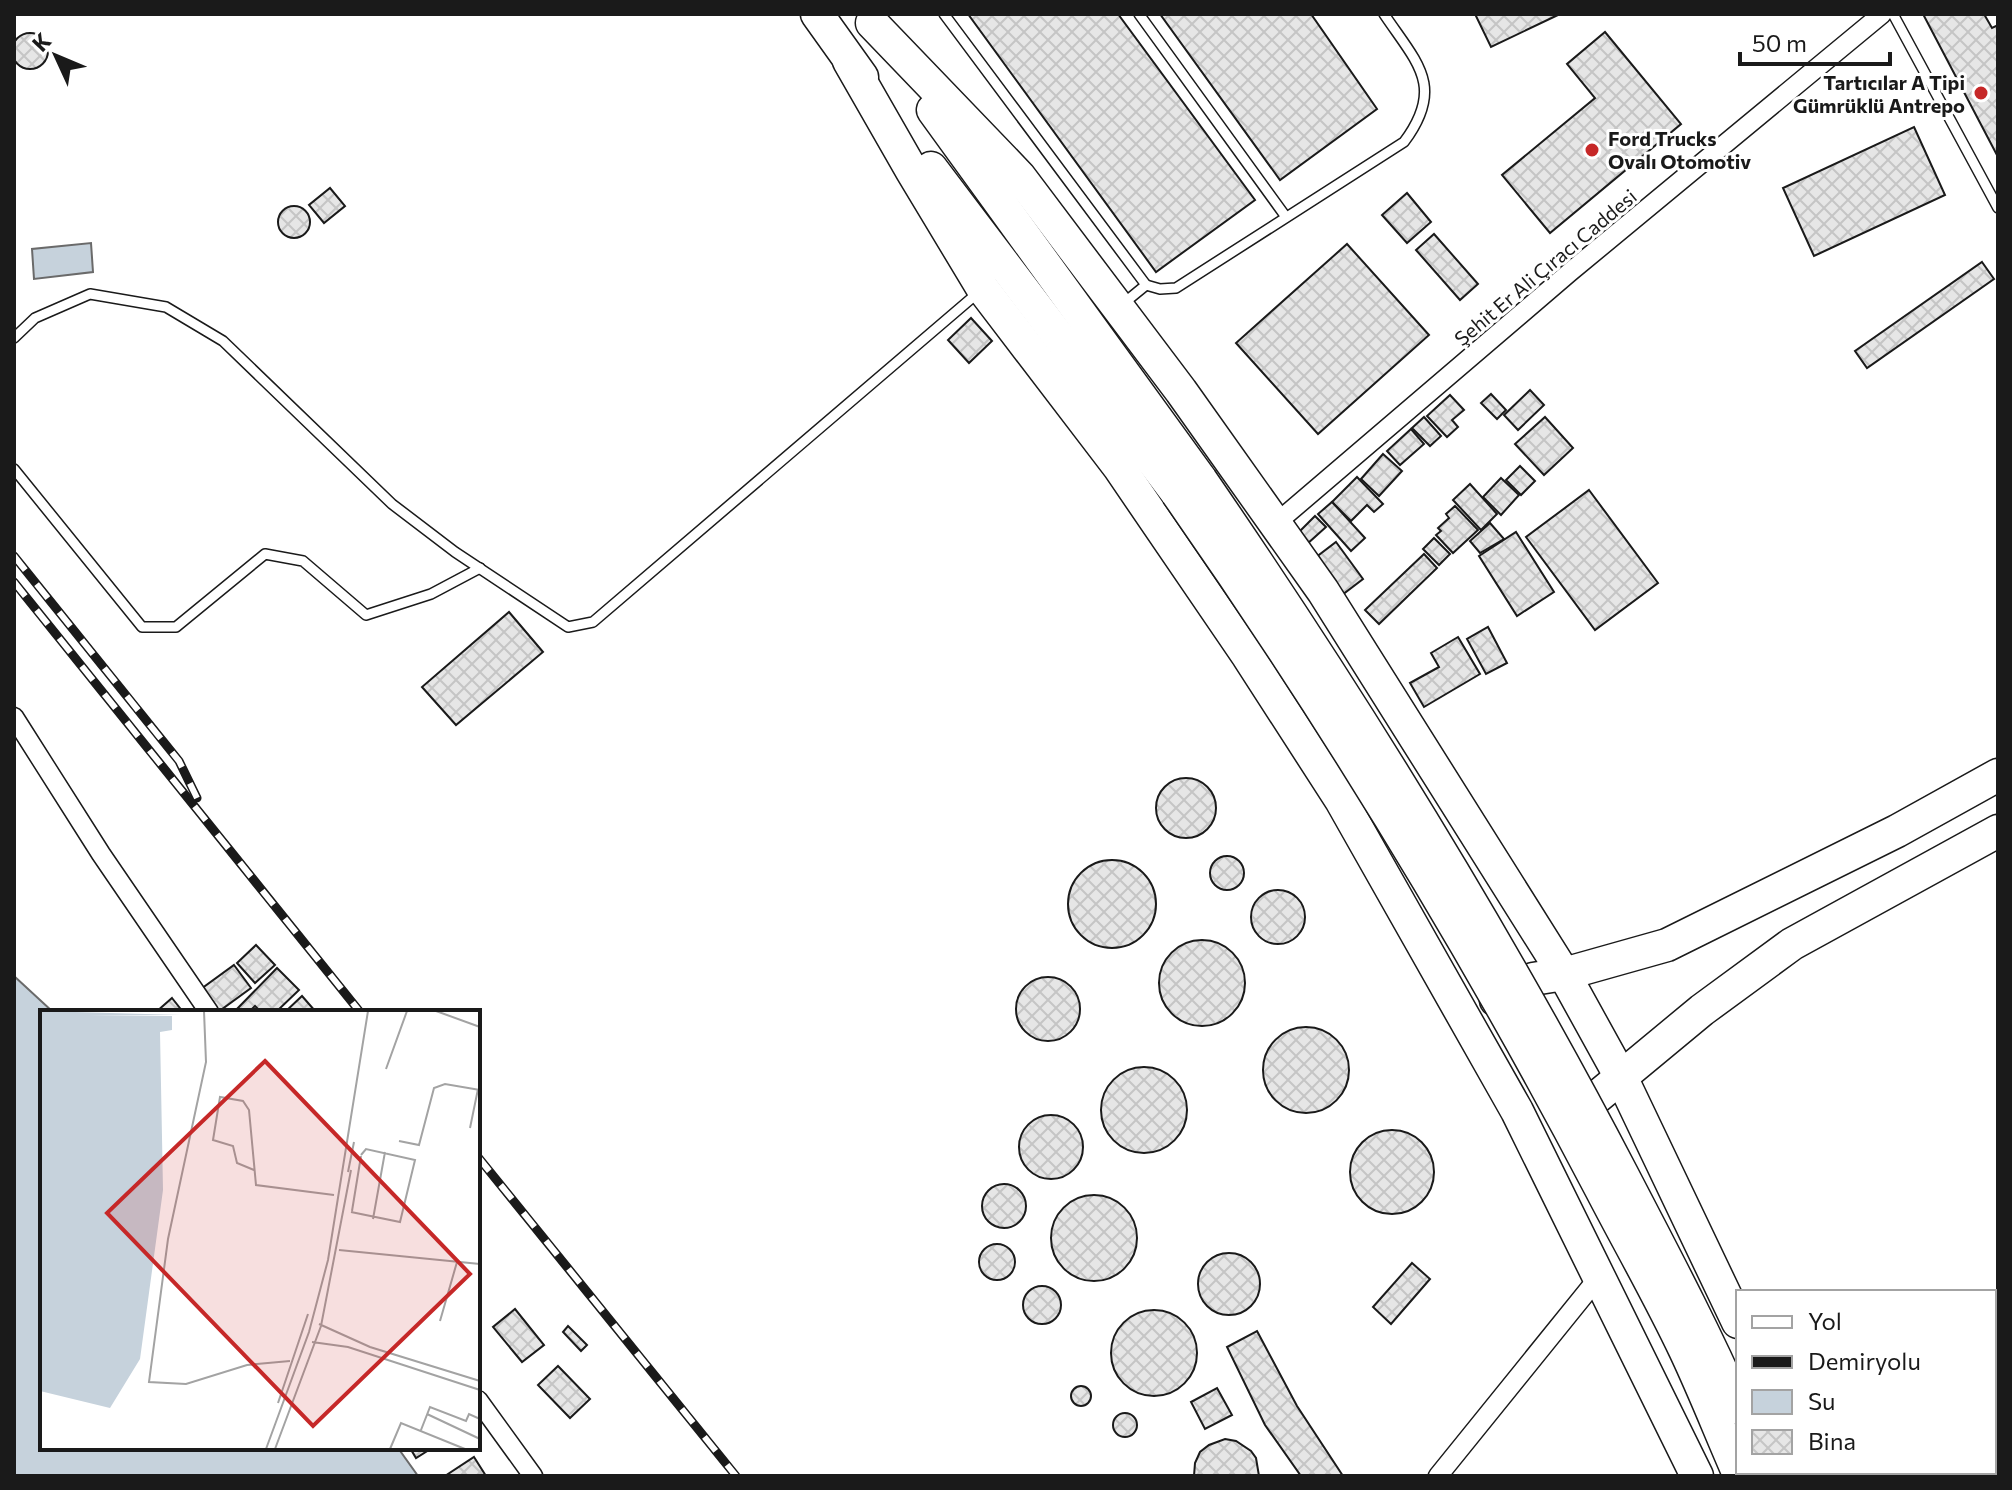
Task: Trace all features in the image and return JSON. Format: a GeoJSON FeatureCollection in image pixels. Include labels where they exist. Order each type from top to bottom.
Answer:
{"type":"FeatureCollection","features":[{"type":"Feature","properties":{"kind":"highway"},"geometry":{"type":"LineString","coordinates":[[817,14],[849,61],[983,289],[1119,467],[1248,656],[1341,800],[1517,1111],[1697,1476]]}},
{"type":"Feature","properties":{"kind":"highway"},"geometry":{"type":"LineString","coordinates":[[868,18],[1019,176],[1181,391],[1323,591],[1564,974],[1622,1079],[1736,1318]]}},
{"type":"Feature","properties":{"kind":"highway"},"geometry":{"type":"LineString","coordinates":[[868,18],[1189,487],[1422,871],[1536,1066],[1684,1349],[1736,1466]]}},
{"type":"Feature","properties":{"kind":"highway"},"geometry":{"type":"LineString","coordinates":[[849,61],[1300,625],[1560,1054],[1707,1337],[1736,1403]]}},
{"type":"Feature","properties":{"kind":"highway"},"geometry":{"type":"LineString","coordinates":[[1468,1024],[1492,1003],[1533,979],[1564,974],[1667,945],[1897,831],[1998,775]]}},
{"type":"Feature","properties":{"kind":"highway"},"geometry":{"type":"LineString","coordinates":[[1517,1111],[1551,1113],[1597,1097],[1702,1010],[1792,944],[1998,831]]}},
{"type":"Feature","properties":{"kind":"street","name":"Şehit Er Ali Çıracı Caddesi"},"geometry":{"type":"LineString","coordinates":[[1274,525],[1570,272],[1882,14]]}},
{"type":"Feature","properties":{"kind":"street"},"geometry":{"type":"LineString","coordinates":[[14,717],[101,854],[208,1010]]}},
{"type":"Feature","properties":{"kind":"street"},"geometry":{"type":"LineString","coordinates":[[1438,1476],[1518,1373],[1598,1278]]}},
{"type":"Feature","properties":{"kind":"street"},"geometry":{"type":"LineString","coordinates":[[480,1403],[533,1476]]}},
{"type":"Feature","properties":{"kind":"lane"},"geometry":{"type":"LineString","coordinates":[[944,14],[1146,285],[1160,289],[1176,288],[1404,142],[1417,123],[1424,99],[1424,74],[1384,14]]}},
{"type":"Feature","properties":{"kind":"lane"},"geometry":{"type":"LineString","coordinates":[[1139,14],[1286,217]]}},
{"type":"Feature","properties":{"kind":"lane"},"geometry":{"type":"LineString","coordinates":[[1893,14],[1998,208]]}},
{"type":"Feature","properties":{"kind":"lane"},"geometry":{"type":"LineString","coordinates":[[1118,307],[1146,285]]}},
{"type":"Feature","properties":{"kind":"lane"},"geometry":{"type":"LineString","coordinates":[[14,338],[35,318],[90,294],[166,307],[223,341],[392,504],[568,627],[593,622],[983,289]]}},
{"type":"Feature","properties":{"kind":"lane"},"geometry":{"type":"LineString","coordinates":[[14,469],[142,627],[176,627],[265,554],[303,561],[366,615],[431,594],[480,568]]}},
{"type":"Feature","properties":{"kind":"water"},"geometry":{"type":"Polygon","coordinates":[[[91,243],[93,272],[34,279],[32,249],[91,243]]]}},
{"type":"Feature","properties":{"kind":"water"},"geometry":{"type":"Polygon","coordinates":[[[14,976],[51,1010],[40,1010],[40,1450],[399,1450],[418,1476],[14,1476],[14,976]]]}},
{"type":"Feature","properties":{"kind":"building"},"geometry":{"type":"Polygon","coordinates":[[[968,14],[1118,14],[1255,200],[1156,272],[968,14]]]}},
{"type":"Feature","properties":{"kind":"building"},"geometry":{"type":"Polygon","coordinates":[[[1160,14],[1311,14],[1377,109],[1280,180],[1160,14]]]}},
{"type":"Feature","properties":{"kind":"building"},"geometry":{"type":"Polygon","coordinates":[[[1475,14],[1560,14],[1491,47],[1475,14]]]}},
{"type":"Feature","properties":{"kind":"building","name":"Tartıcılar A Tipi Gümrüklü Antrepo"},"geometry":{"type":"Polygon","coordinates":[[[1923,14],[1984,14],[1992,28],[1998,25],[1998,157],[1923,14]]]}},
{"type":"Feature","properties":{"kind":"building","name":"Ford Trucks Ovalı Otomotiv"},"geometry":{"type":"Polygon","coordinates":[[[1605,32],[1681,124],[1550,233],[1502,175],[1595,98],[1567,64],[1605,32]]]}},
{"type":"Feature","properties":{"kind":"building"},"geometry":{"type":"Polygon","coordinates":[[[30,33],[43,38],[48,51],[43,64],[30,69],[17,64],[12,51],[17,38],[30,33]]]}},
{"type":"Feature","properties":{"kind":"building"},"geometry":{"type":"Polygon","coordinates":[[[1914,127],[1945,195],[1814,256],[1783,188],[1914,127]]]}},
{"type":"Feature","properties":{"kind":"building"},"geometry":{"type":"Polygon","coordinates":[[[330,188],[345,206],[324,223],[309,205],[330,188]]]}},
{"type":"Feature","properties":{"kind":"building"},"geometry":{"type":"Polygon","coordinates":[[[1407,193],[1431,222],[1407,243],[1382,215],[1407,193]]]}},
{"type":"Feature","properties":{"kind":"building"},"geometry":{"type":"Polygon","coordinates":[[[294,206],[306,210],[310,222],[306,234],[294,238],[282,234],[278,222],[282,210],[294,206]]]}},
{"type":"Feature","properties":{"kind":"building"},"geometry":{"type":"Polygon","coordinates":[[[1434,234],[1478,284],[1460,300],[1416,250],[1434,234]]]}},
{"type":"Feature","properties":{"kind":"building"},"geometry":{"type":"Polygon","coordinates":[[[1347,244],[1429,335],[1318,434],[1236,343],[1347,244]]]}},
{"type":"Feature","properties":{"kind":"building"},"geometry":{"type":"Polygon","coordinates":[[[1982,262],[1994,279],[1867,368],[1855,351],[1982,262]]]}},
{"type":"Feature","properties":{"kind":"building"},"geometry":{"type":"Polygon","coordinates":[[[971,318],[992,341],[969,363],[948,340],[971,318]]]}},
{"type":"Feature","properties":{"kind":"building"},"geometry":{"type":"Polygon","coordinates":[[[1530,390],[1544,405],[1518,430],[1504,415],[1530,390]]]}},
{"type":"Feature","properties":{"kind":"building"},"geometry":{"type":"Polygon","coordinates":[[[1491,394],[1506,410],[1497,419],[1481,403],[1491,394]]]}},
{"type":"Feature","properties":{"kind":"building"},"geometry":{"type":"Polygon","coordinates":[[[1450,395],[1464,410],[1452,420],[1458,427],[1447,437],[1427,416],[1450,395]]]}},
{"type":"Feature","properties":{"kind":"building"},"geometry":{"type":"Polygon","coordinates":[[[1424,417],[1441,436],[1430,446],[1412,428],[1424,417]]]}},
{"type":"Feature","properties":{"kind":"building"},"geometry":{"type":"Polygon","coordinates":[[[1545,417],[1573,448],[1544,475],[1515,444],[1545,417]]]}},
{"type":"Feature","properties":{"kind":"building"},"geometry":{"type":"Polygon","coordinates":[[[1411,429],[1424,444],[1400,465],[1387,451],[1411,429]]]}},
{"type":"Feature","properties":{"kind":"building"},"geometry":{"type":"Polygon","coordinates":[[[1383,454],[1402,471],[1379,496],[1361,479],[1383,454]]]}},
{"type":"Feature","properties":{"kind":"building"},"geometry":{"type":"Polygon","coordinates":[[[1520,466],[1535,481],[1521,495],[1506,480],[1520,466]]]}},
{"type":"Feature","properties":{"kind":"building"},"geometry":{"type":"Polygon","coordinates":[[[1357,477],[1383,504],[1374,512],[1367,505],[1351,521],[1332,502],[1357,477]]]}},
{"type":"Feature","properties":{"kind":"building"},"geometry":{"type":"Polygon","coordinates":[[[1501,478],[1519,495],[1501,515],[1483,497],[1501,478]]]}},
{"type":"Feature","properties":{"kind":"building"},"geometry":{"type":"Polygon","coordinates":[[[1470,484],[1497,514],[1481,530],[1453,500],[1470,484]]]}},
{"type":"Feature","properties":{"kind":"building"},"geometry":{"type":"Polygon","coordinates":[[[1589,490],[1658,583],[1595,630],[1526,537],[1589,490]]]}},
{"type":"Feature","properties":{"kind":"building"},"geometry":{"type":"Polygon","coordinates":[[[1332,502],[1365,538],[1351,551],[1318,514],[1332,502]]]}},
{"type":"Feature","properties":{"kind":"building"},"geometry":{"type":"Polygon","coordinates":[[[1455,506],[1478,530],[1453,553],[1436,535],[1441,531],[1438,528],[1449,518],[1446,514],[1455,506]]]}},
{"type":"Feature","properties":{"kind":"building"},"geometry":{"type":"Polygon","coordinates":[[[1315,516],[1326,527],[1307,544],[1297,534],[1315,516]]]}},
{"type":"Feature","properties":{"kind":"building"},"geometry":{"type":"Polygon","coordinates":[[[1490,523],[1504,539],[1480,553],[1470,541],[1490,523]]]}},
{"type":"Feature","properties":{"kind":"building"},"geometry":{"type":"Polygon","coordinates":[[[1516,532],[1554,592],[1517,616],[1479,556],[1516,532]]]}},
{"type":"Feature","properties":{"kind":"building"},"geometry":{"type":"Polygon","coordinates":[[[1434,538],[1450,554],[1439,565],[1423,549],[1434,538]]]}},
{"type":"Feature","properties":{"kind":"building"},"geometry":{"type":"Polygon","coordinates":[[[1336,542],[1363,579],[1338,598],[1311,561],[1336,542]]]}},
{"type":"Feature","properties":{"kind":"building"},"geometry":{"type":"Polygon","coordinates":[[[1424,554],[1437,568],[1379,624],[1365,610],[1424,554]]]}},
{"type":"Feature","properties":{"kind":"building"},"geometry":{"type":"Polygon","coordinates":[[[509,612],[543,652],[456,725],[422,687],[509,612]]]}},
{"type":"Feature","properties":{"kind":"building"},"geometry":{"type":"Polygon","coordinates":[[[1488,627],[1507,663],[1486,674],[1467,639],[1488,627]]]}},
{"type":"Feature","properties":{"kind":"building"},"geometry":{"type":"Polygon","coordinates":[[[1458,637],[1480,674],[1424,707],[1410,683],[1439,667],[1431,653],[1458,637]]]}},
{"type":"Feature","properties":{"kind":"building"},"geometry":{"type":"Polygon","coordinates":[[[1186,778],[1197,780],[1207,787],[1214,797],[1214,819],[1207,829],[1197,836],[1186,838],[1175,836],[1165,829],[1158,819],[1156,808],[1158,797],[1165,787],[1175,780],[1186,778]]]}},
{"type":"Feature","properties":{"kind":"building"},"geometry":{"type":"Polygon","coordinates":[[[1227,856],[1239,861],[1244,873],[1239,885],[1227,890],[1215,885],[1210,873],[1215,861],[1227,856]]]}},
{"type":"Feature","properties":{"kind":"building"},"geometry":{"type":"Polygon","coordinates":[[[1112,860],[1129,863],[1143,873],[1153,887],[1156,904],[1153,921],[1143,935],[1129,945],[1112,948],[1095,945],[1081,935],[1071,921],[1068,904],[1071,887],[1081,873],[1095,863],[1112,860]]]}},
{"type":"Feature","properties":{"kind":"building"},"geometry":{"type":"Polygon","coordinates":[[[1278,890],[1297,898],[1305,917],[1297,936],[1278,944],[1259,936],[1251,917],[1259,898],[1278,890]]]}},
{"type":"Feature","properties":{"kind":"building"},"geometry":{"type":"Polygon","coordinates":[[[1202,940],[1219,943],[1233,952],[1242,966],[1245,983],[1242,1000],[1233,1014],[1219,1023],[1202,1026],[1185,1023],[1171,1014],[1162,1000],[1159,983],[1162,966],[1171,952],[1185,943],[1202,940]]]}},
{"type":"Feature","properties":{"kind":"building"},"geometry":{"type":"Polygon","coordinates":[[[256,945],[275,965],[255,983],[237,963],[256,945]]]}},
{"type":"Feature","properties":{"kind":"building"},"geometry":{"type":"Polygon","coordinates":[[[234,965],[251,988],[221,1010],[217,1010],[201,989],[234,965]]]}},
{"type":"Feature","properties":{"kind":"building"},"geometry":{"type":"Polygon","coordinates":[[[277,968],[299,990],[278,1010],[259,1010],[255,1006],[251,1010],[237,1009],[277,968]]]}},
{"type":"Feature","properties":{"kind":"building"},"geometry":{"type":"Polygon","coordinates":[[[1048,977],[1066,983],[1074,991],[1080,1009],[1074,1027],[1066,1035],[1048,1041],[1030,1035],[1022,1027],[1016,1009],[1022,991],[1030,983],[1048,977]]]}},
{"type":"Feature","properties":{"kind":"building"},"geometry":{"type":"Polygon","coordinates":[[[302,996],[314,1010],[287,1010],[302,996]]]}},
{"type":"Feature","properties":{"kind":"building"},"geometry":{"type":"Polygon","coordinates":[[[172,998],[181,1010],[158,1010],[172,998]]]}},
{"type":"Feature","properties":{"kind":"building"},"geometry":{"type":"Polygon","coordinates":[[[1306,1027],[1330,1034],[1342,1046],[1349,1070],[1342,1094],[1330,1106],[1306,1113],[1282,1106],[1270,1094],[1263,1070],[1270,1046],[1282,1034],[1306,1027]]]}},
{"type":"Feature","properties":{"kind":"building"},"geometry":{"type":"Polygon","coordinates":[[[1144,1067],[1168,1074],[1180,1086],[1187,1110],[1180,1134],[1168,1146],[1144,1153],[1120,1146],[1108,1134],[1101,1110],[1108,1086],[1120,1074],[1144,1067]]]}},
{"type":"Feature","properties":{"kind":"building"},"geometry":{"type":"Polygon","coordinates":[[[1051,1115],[1063,1117],[1074,1124],[1081,1135],[1081,1159],[1074,1170],[1063,1177],[1051,1179],[1039,1177],[1028,1170],[1021,1159],[1019,1147],[1021,1135],[1028,1124],[1039,1117],[1051,1115]]]}},
{"type":"Feature","properties":{"kind":"building"},"geometry":{"type":"Polygon","coordinates":[[[1384,1130],[1400,1130],[1416,1137],[1427,1148],[1434,1172],[1431,1188],[1422,1202],[1400,1214],[1384,1214],[1368,1207],[1357,1196],[1350,1180],[1350,1164],[1357,1148],[1368,1137],[1384,1130]]]}},
{"type":"Feature","properties":{"kind":"building"},"geometry":{"type":"Polygon","coordinates":[[[1004,1184],[1020,1190],[1026,1206],[1020,1222],[1004,1228],[988,1222],[982,1206],[988,1190],[1004,1184]]]}},
{"type":"Feature","properties":{"kind":"building"},"geometry":{"type":"Polygon","coordinates":[[[1086,1195],[1102,1195],[1125,1207],[1134,1221],[1137,1238],[1134,1255],[1125,1269],[1102,1281],[1086,1281],[1070,1274],[1058,1262],[1051,1246],[1051,1230],[1058,1214],[1070,1202],[1086,1195]]]}},
{"type":"Feature","properties":{"kind":"building"},"geometry":{"type":"Polygon","coordinates":[[[997,1244],[1010,1249],[1015,1262],[1010,1275],[997,1280],[984,1275],[979,1262],[984,1249],[997,1244]]]}},
{"type":"Feature","properties":{"kind":"building"},"geometry":{"type":"Polygon","coordinates":[[[1229,1253],[1241,1255],[1251,1262],[1258,1272],[1258,1296],[1251,1306],[1241,1313],[1229,1315],[1217,1313],[1207,1306],[1200,1296],[1198,1284],[1200,1272],[1207,1262],[1217,1255],[1229,1253]]]}},
{"type":"Feature","properties":{"kind":"building"},"geometry":{"type":"Polygon","coordinates":[[[1412,1263],[1430,1279],[1391,1324],[1373,1307],[1412,1263]]]}},
{"type":"Feature","properties":{"kind":"building"},"geometry":{"type":"Polygon","coordinates":[[[1042,1286],[1055,1292],[1061,1305],[1055,1318],[1042,1324],[1029,1318],[1023,1305],[1029,1292],[1042,1286]]]}},
{"type":"Feature","properties":{"kind":"building"},"geometry":{"type":"Polygon","coordinates":[[[515,1309],[544,1345],[522,1362],[493,1327],[515,1309]]]}},
{"type":"Feature","properties":{"kind":"building"},"geometry":{"type":"Polygon","coordinates":[[[1154,1310],[1171,1313],[1185,1322],[1194,1336],[1197,1353],[1194,1370],[1185,1384],[1171,1393],[1154,1396],[1137,1393],[1123,1384],[1114,1370],[1111,1353],[1114,1336],[1123,1322],[1137,1313],[1154,1310]]]}},
{"type":"Feature","properties":{"kind":"building"},"geometry":{"type":"Polygon","coordinates":[[[568,1326],[587,1345],[581,1351],[563,1332],[568,1326]]]}},
{"type":"Feature","properties":{"kind":"building"},"geometry":{"type":"Polygon","coordinates":[[[1257,1331],[1297,1406],[1343,1476],[1301,1476],[1265,1425],[1227,1347],[1257,1331]]]}},
{"type":"Feature","properties":{"kind":"building"},"geometry":{"type":"Polygon","coordinates":[[[558,1366],[590,1399],[570,1418],[538,1385],[558,1366]]]}},
{"type":"Feature","properties":{"kind":"building"},"geometry":{"type":"Polygon","coordinates":[[[1996,1374],[1998,1476],[1924,1476],[1996,1474],[1996,1374]]]}},
{"type":"Feature","properties":{"kind":"building"},"geometry":{"type":"Polygon","coordinates":[[[1081,1386],[1088,1389],[1091,1396],[1088,1403],[1081,1406],[1074,1403],[1071,1396],[1074,1389],[1081,1386]]]}},
{"type":"Feature","properties":{"kind":"building"},"geometry":{"type":"Polygon","coordinates":[[[1217,1388],[1232,1415],[1205,1429],[1191,1402],[1217,1388]]]}},
{"type":"Feature","properties":{"kind":"building"},"geometry":{"type":"Polygon","coordinates":[[[1125,1413],[1134,1416],[1137,1425],[1134,1434],[1125,1437],[1116,1434],[1113,1425],[1116,1416],[1125,1413]]]}},
{"type":"Feature","properties":{"kind":"building"},"geometry":{"type":"Polygon","coordinates":[[[1225,1439],[1236,1441],[1251,1451],[1256,1458],[1259,1476],[1194,1476],[1200,1452],[1225,1439]]]}},
{"type":"Feature","properties":{"kind":"building"},"geometry":{"type":"Polygon","coordinates":[[[411,1450],[429,1450],[416,1458],[411,1450]]]}},
{"type":"Feature","properties":{"kind":"building"},"geometry":{"type":"Polygon","coordinates":[[[474,1457],[486,1476],[445,1476],[474,1457]]]}},
{"type":"Feature","properties":{"kind":"railway"},"geometry":{"type":"LineString","coordinates":[[14,556],[179,761],[197,798]]}},
{"type":"Feature","properties":{"kind":"railway"},"geometry":{"type":"LineString","coordinates":[[14,582],[358,1010]]}},
{"type":"Feature","properties":{"kind":"railway"},"geometry":{"type":"LineString","coordinates":[[480,1159],[736,1476]]}},
{"type":"Feature","properties":{"kind":"place","name":"Tartıcılar A Tipi Gümrüklü Antrepo"},"geometry":{"type":"Point","coordinates":[1981,93]}},
{"type":"Feature","properties":{"kind":"place","name":"Ford Trucks Ovalı Otomotiv"},"geometry":{"type":"Point","coordinates":[1592,150]}}]}
